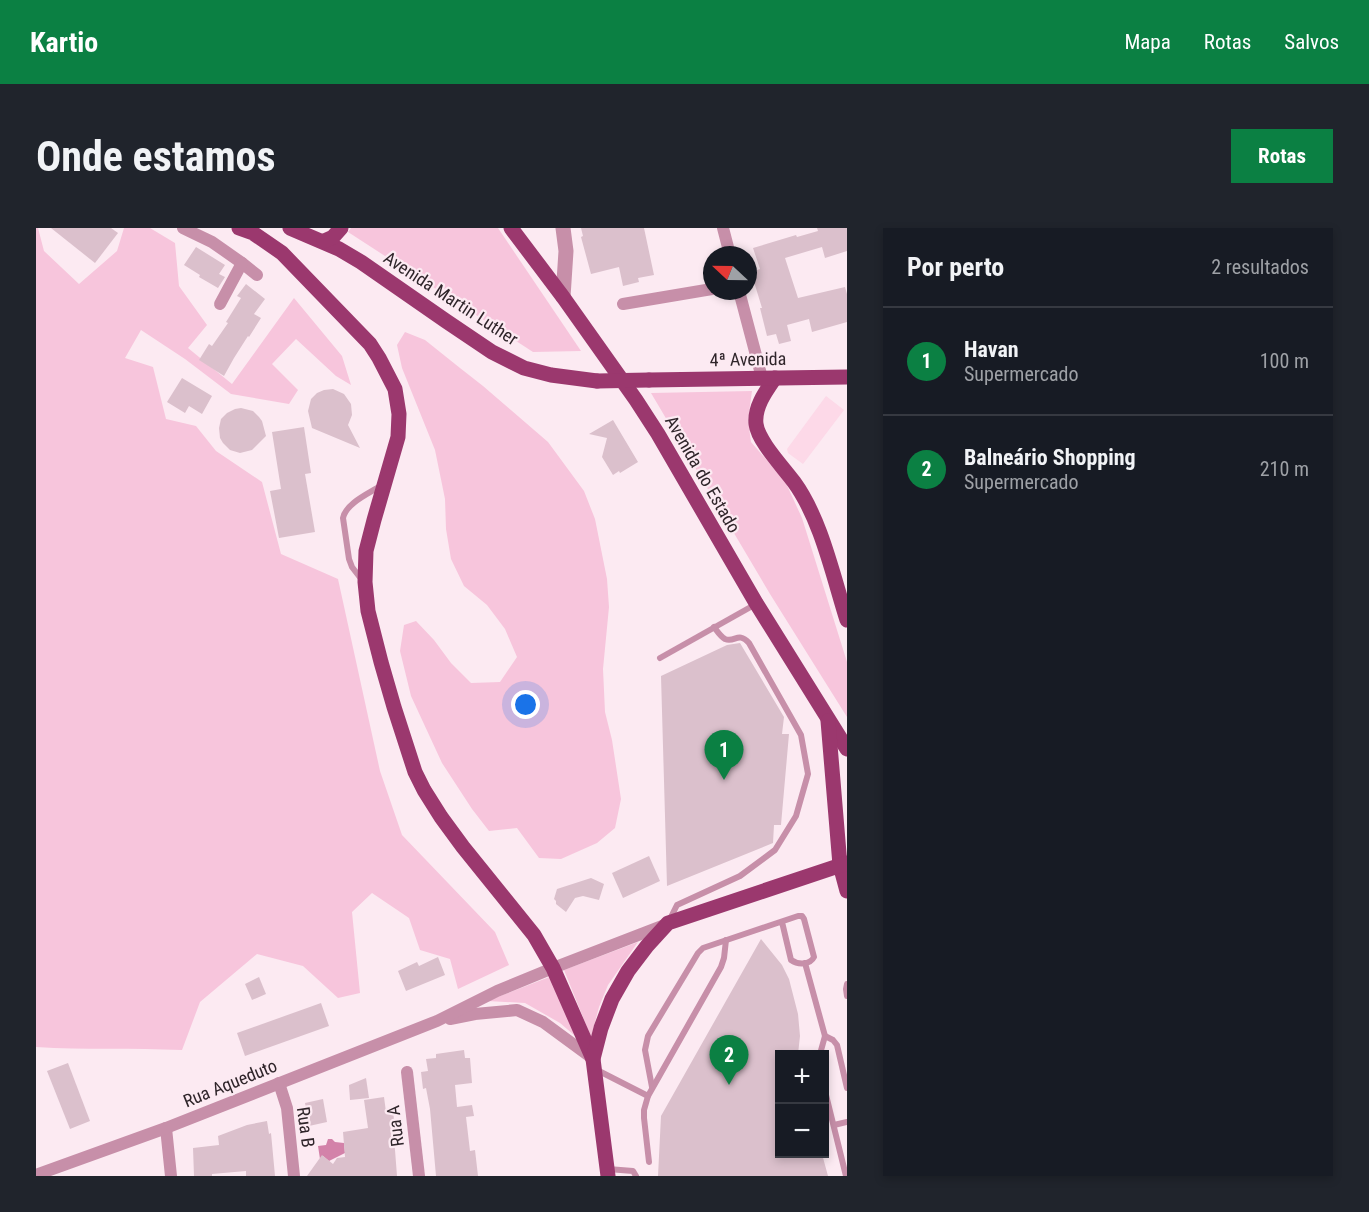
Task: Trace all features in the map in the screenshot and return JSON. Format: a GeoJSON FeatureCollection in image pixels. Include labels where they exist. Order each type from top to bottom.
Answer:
{"type":"FeatureCollection","features":[{"type":"Feature","properties":{"kind":"main road"},"geometry":{"type":"LineString","coordinates":[[239,228],[253,233],[282,253],[370,344],[395,389],[399,414],[398,437],[366,551],[365,582],[368,611],[381,662],[415,771],[424,790],[463,847],[534,935],[553,968],[593,1064],[607,1173]]}},
{"type":"Feature","properties":{"kind":"main road","name":"Avenida Martin Luther"},"geometry":{"type":"LineString","coordinates":[[290,228],[324,241],[361,262],[446,321],[524,368],[551,375],[597,381],[649,380]]}},
{"type":"Feature","properties":{"kind":"main road"},"geometry":{"type":"LineString","coordinates":[[324,241],[333,237],[341,228]]}},
{"type":"Feature","properties":{"kind":"main road","name":"Avenida do Estado"},"geometry":{"type":"LineString","coordinates":[[511,228],[630,391],[658,434],[756,603],[847,749]]}},
{"type":"Feature","properties":{"kind":"main road","name":"4ª Avenida"},"geometry":{"type":"LineString","coordinates":[[649,380],[847,377]]}},
{"type":"Feature","properties":{"kind":"main road"},"geometry":{"type":"LineString","coordinates":[[769,378],[757,409],[758,434],[806,501],[847,620]]}},
{"type":"Feature","properties":{"kind":"main road"},"geometry":{"type":"LineString","coordinates":[[828,719],[847,891]]}},
{"type":"Feature","properties":{"kind":"main road"},"geometry":{"type":"LineString","coordinates":[[844,864],[847,849]]}},
{"type":"Feature","properties":{"kind":"main road"},"geometry":{"type":"LineString","coordinates":[[593,1064],[601,1028],[612,999],[640,954],[668,923],[844,864]]}},
{"type":"Feature","properties":{"kind":"street"},"geometry":{"type":"LineString","coordinates":[[183,228],[212,242],[257,275]]}},
{"type":"Feature","properties":{"kind":"street"},"geometry":{"type":"LineString","coordinates":[[562,297],[566,251],[563,228]]}},
{"type":"Feature","properties":{"kind":"street"},"geometry":{"type":"LineString","coordinates":[[723,228],[728,246]]}},
{"type":"Feature","properties":{"kind":"street"},"geometry":{"type":"LineString","coordinates":[[220,304],[242,263]]}},
{"type":"Feature","properties":{"kind":"street"},"geometry":{"type":"LineString","coordinates":[[623,304],[703,291]]}},
{"type":"Feature","properties":{"kind":"street"},"geometry":{"type":"LineString","coordinates":[[742,300],[769,378]]}},
{"type":"Feature","properties":{"kind":"street","name":"Rua Aqueduto"},"geometry":{"type":"LineString","coordinates":[[36,1175],[166,1128],[437,1021],[497,991],[668,923]]}},
{"type":"Feature","properties":{"kind":"street","name":"Rua Aqueduto"},"geometry":{"type":"LineString","coordinates":[[437,1021],[517,1010],[543,1022],[593,1064]]}},
{"type":"Feature","properties":{"kind":"street","name":"Rua A"},"geometry":{"type":"LineString","coordinates":[[407,1072],[419,1176]]}},
{"type":"Feature","properties":{"kind":"street","name":"Rua B"},"geometry":{"type":"LineString","coordinates":[[279,1083],[287,1108],[294,1176]]}},
{"type":"Feature","properties":{"kind":"street"},"geometry":{"type":"LineString","coordinates":[[166,1128],[171,1176]]}},
{"type":"Feature","properties":{"kind":"lane"},"geometry":{"type":"LineString","coordinates":[[365,582],[352,567],[349,559],[344,512],[349,506],[385,482]]}},
{"type":"Feature","properties":{"kind":"lane"},"geometry":{"type":"LineString","coordinates":[[660,658],[756,603]]}},
{"type":"Feature","properties":{"kind":"lane"},"geometry":{"type":"LineString","coordinates":[[668,923],[677,904],[740,876],[776,850],[796,816],[808,774],[801,735],[749,643],[744,637],[738,636],[729,640],[723,638],[714,627]]}},
{"type":"Feature","properties":{"kind":"lane"},"geometry":{"type":"LineString","coordinates":[[652,1087],[645,1050],[648,1036],[703,948],[798,916],[802,916],[814,957],[812,960],[795,963],[791,960],[782,922]]}},
{"type":"Feature","properties":{"kind":"lane"},"geometry":{"type":"LineString","coordinates":[[649,1162],[644,1118],[648,1096],[721,967],[726,940]]}},
{"type":"Feature","properties":{"kind":"lane"},"geometry":{"type":"LineString","coordinates":[[805,963],[825,1036],[821,1050]]}},
{"type":"Feature","properties":{"kind":"lane"},"geometry":{"type":"LineString","coordinates":[[847,984],[847,996]]}},
{"type":"Feature","properties":{"kind":"lane"},"geometry":{"type":"LineString","coordinates":[[825,1036],[837,1045],[847,1088]]}},
{"type":"Feature","properties":{"kind":"lane"},"geometry":{"type":"LineString","coordinates":[[593,1064],[648,1096]]}},
{"type":"Feature","properties":{"kind":"lane"},"geometry":{"type":"LineString","coordinates":[[829,1104],[846,1176]]}},
{"type":"Feature","properties":{"kind":"lane"},"geometry":{"type":"LineString","coordinates":[[834,1125],[847,1122]]}},
{"type":"Feature","properties":{"kind":"lane"},"geometry":{"type":"LineString","coordinates":[[607,1173],[633,1171],[636,1176]]}},
{"type":"Feature","properties":{"kind":"shaded area"},"geometry":{"type":"Polygon","coordinates":[[[36,228],[38,228],[44,251],[79,284],[117,251],[124,228],[150,228],[175,243],[179,286],[207,325],[188,348],[232,384],[294,298],[342,356],[351,385],[336,376],[296,339],[272,364],[298,390],[289,404],[231,394],[185,359],[141,330],[125,358],[153,367],[166,419],[196,426],[216,451],[262,482],[281,554],[338,579],[380,771],[402,835],[495,932],[509,965],[458,989],[450,959],[420,950],[409,918],[372,893],[352,912],[360,993],[338,998],[303,966],[257,954],[200,1002],[182,1050],[36,1047],[36,228]]]}},
{"type":"Feature","properties":{"kind":"shaded area"},"geometry":{"type":"Polygon","coordinates":[[[351,228],[498,228],[581,351],[533,352],[348,232],[351,228]]]}},
{"type":"Feature","properties":{"kind":"shaded area"},"geometry":{"type":"Polygon","coordinates":[[[405,332],[425,340],[548,442],[584,491],[595,519],[607,579],[609,607],[603,669],[605,712],[612,740],[621,799],[615,828],[597,843],[561,859],[539,858],[517,828],[489,831],[442,763],[411,696],[400,651],[404,625],[416,621],[471,683],[500,682],[517,657],[505,629],[487,605],[464,586],[451,559],[446,529],[445,499],[435,450],[402,368],[397,345],[405,332]]]}},
{"type":"Feature","properties":{"kind":"shaded area"},"geometry":{"type":"Polygon","coordinates":[[[752,391],[748,420],[751,442],[785,481],[802,518],[847,662],[847,717],[770,594],[651,393],[752,391]]]}},
{"type":"Feature","properties":{"kind":"shaded area"},"geometry":{"type":"Polygon","coordinates":[[[826,396],[844,410],[803,464],[788,453],[787,449],[826,396]]]}},
{"type":"Feature","properties":{"kind":"shaded area"},"geometry":{"type":"Polygon","coordinates":[[[638,942],[608,985],[591,1037],[564,970],[638,942]]]}},
{"type":"Feature","properties":{"kind":"shaded area"},"geometry":{"type":"Polygon","coordinates":[[[552,976],[581,1041],[560,1023],[525,1003],[487,1001],[552,976]]]}},
{"type":"Feature","properties":{"kind":"shaded area"},"geometry":{"type":"Polygon","coordinates":[[[328,1139],[344,1143],[345,1153],[329,1161],[323,1156],[320,1159],[318,1146],[326,1145],[328,1139]]]}},
{"type":"Feature","properties":{"kind":"building"},"geometry":{"type":"Polygon","coordinates":[[[51,228],[111,228],[118,233],[95,263],[51,228]]]}},
{"type":"Feature","properties":{"kind":"building"},"geometry":{"type":"Polygon","coordinates":[[[581,228],[644,228],[654,275],[638,278],[639,282],[623,286],[619,267],[591,274],[581,237],[583,236],[581,228]]]}},
{"type":"Feature","properties":{"kind":"building"},"geometry":{"type":"Polygon","coordinates":[[[817,228],[847,228],[847,251],[825,258],[822,247],[785,258],[798,298],[845,287],[847,322],[812,332],[809,319],[787,325],[791,341],[779,344],[776,334],[767,336],[760,308],[762,308],[757,292],[757,270],[760,269],[757,247],[818,231],[817,228]]]}},
{"type":"Feature","properties":{"kind":"building"},"geometry":{"type":"Polygon","coordinates":[[[196,247],[225,265],[219,274],[225,277],[218,288],[184,265],[196,247]]]}},
{"type":"Feature","properties":{"kind":"building"},"geometry":{"type":"Polygon","coordinates":[[[246,284],[265,299],[254,314],[261,318],[224,376],[199,360],[209,344],[212,346],[228,323],[226,322],[241,298],[237,296],[246,284]]]}},
{"type":"Feature","properties":{"kind":"building"},"geometry":{"type":"Polygon","coordinates":[[[182,378],[212,396],[202,414],[189,406],[185,413],[167,402],[182,378]]]}},
{"type":"Feature","properties":{"kind":"building"},"geometry":{"type":"Polygon","coordinates":[[[333,389],[344,394],[351,404],[352,415],[348,425],[360,448],[312,428],[308,411],[311,399],[317,393],[333,389]]]}},
{"type":"Feature","properties":{"kind":"building"},"geometry":{"type":"Polygon","coordinates":[[[241,408],[253,411],[259,417],[266,436],[252,450],[240,453],[230,450],[223,443],[219,428],[221,419],[227,413],[241,408]]]}},
{"type":"Feature","properties":{"kind":"building"},"geometry":{"type":"Polygon","coordinates":[[[613,420],[638,462],[613,475],[602,457],[607,438],[589,434],[613,420]]]}},
{"type":"Feature","properties":{"kind":"building"},"geometry":{"type":"Polygon","coordinates":[[[304,427],[311,473],[305,474],[315,532],[279,538],[270,491],[281,489],[272,432],[304,427]]]}},
{"type":"Feature","properties":{"kind":"building"},"geometry":{"type":"Polygon","coordinates":[[[740,643],[784,717],[782,734],[789,734],[781,825],[774,825],[773,843],[667,886],[661,676],[727,645],[740,643]]]}},
{"type":"Feature","properties":{"kind":"building"},"geometry":{"type":"Polygon","coordinates":[[[649,856],[660,881],[623,898],[612,873],[649,856]]]}},
{"type":"Feature","properties":{"kind":"building"},"geometry":{"type":"Polygon","coordinates":[[[591,878],[604,884],[599,900],[583,896],[575,898],[566,912],[556,904],[554,899],[557,889],[591,878]]]}},
{"type":"Feature","properties":{"kind":"building"},"geometry":{"type":"Polygon","coordinates":[[[761,939],[782,965],[789,979],[798,1014],[800,1036],[798,1050],[775,1050],[775,1158],[823,1158],[828,1176],[658,1176],[661,1116],[761,939]]]}},
{"type":"Feature","properties":{"kind":"building"},"geometry":{"type":"Polygon","coordinates":[[[438,957],[445,975],[406,991],[398,971],[417,962],[419,966],[438,957]]]}},
{"type":"Feature","properties":{"kind":"building"},"geometry":{"type":"Polygon","coordinates":[[[259,977],[266,994],[252,1000],[245,984],[259,977]]]}},
{"type":"Feature","properties":{"kind":"building"},"geometry":{"type":"Polygon","coordinates":[[[321,1003],[329,1026],[245,1056],[237,1033],[321,1003]]]}},
{"type":"Feature","properties":{"kind":"building"},"geometry":{"type":"Polygon","coordinates":[[[464,1050],[465,1058],[470,1058],[472,1083],[455,1085],[457,1107],[472,1105],[474,1116],[466,1117],[470,1151],[475,1150],[478,1176],[436,1176],[430,1109],[426,1088],[423,1089],[421,1072],[428,1071],[426,1059],[436,1058],[436,1054],[464,1050]]]}},
{"type":"Feature","properties":{"kind":"building"},"geometry":{"type":"Polygon","coordinates":[[[68,1063],[90,1121],[70,1129],[47,1071],[68,1063]]]}},
{"type":"Feature","properties":{"kind":"building"},"geometry":{"type":"Polygon","coordinates":[[[366,1078],[369,1098],[350,1100],[349,1085],[366,1078]]]}},
{"type":"Feature","properties":{"kind":"building"},"geometry":{"type":"Polygon","coordinates":[[[384,1097],[386,1112],[393,1111],[397,1176],[307,1176],[322,1155],[333,1164],[337,1158],[345,1157],[343,1132],[368,1128],[364,1100],[384,1097]]]}},
{"type":"Feature","properties":{"kind":"building"},"geometry":{"type":"Polygon","coordinates":[[[323,1099],[327,1122],[309,1126],[305,1103],[323,1099]]]}},
{"type":"Feature","properties":{"kind":"building"},"geometry":{"type":"Polygon","coordinates":[[[267,1121],[269,1134],[271,1133],[275,1176],[246,1176],[246,1171],[194,1176],[193,1148],[219,1145],[218,1136],[247,1125],[267,1121]]]}},
{"type":"Feature","properties":{"kind":"place","name":"Havan"},"geometry":{"type":"Point","coordinates":[724,780]}},
{"type":"Feature","properties":{"kind":"place","name":"Balneário Shopping"},"geometry":{"type":"Point","coordinates":[729,1085]}}]}
